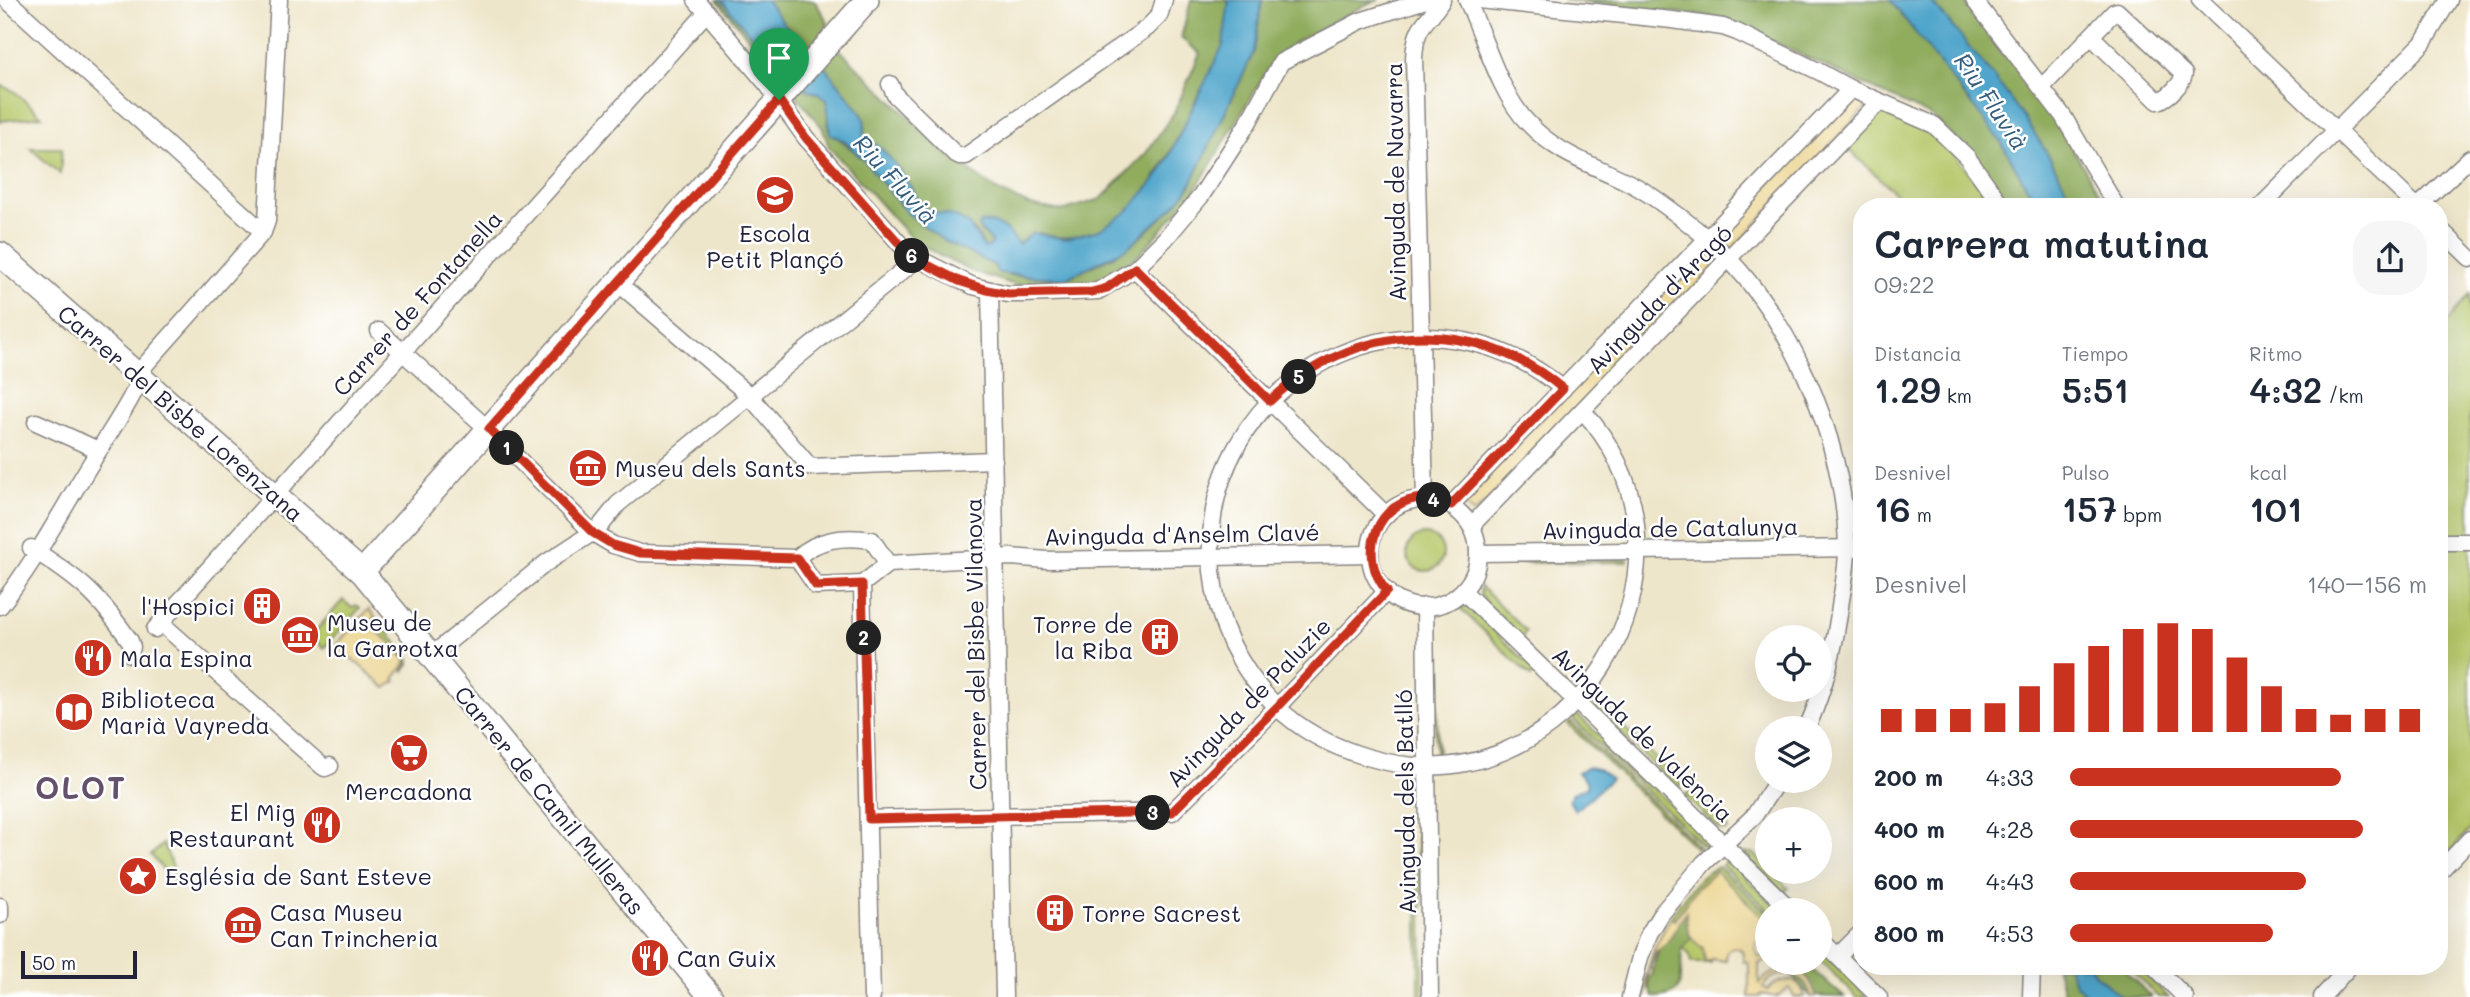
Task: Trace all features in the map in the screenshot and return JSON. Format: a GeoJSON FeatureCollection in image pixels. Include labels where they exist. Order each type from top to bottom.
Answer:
{"type":"FeatureCollection","features":[{"type":"Feature","properties":{"kind":"main road"},"geometry":{"type":"LineString","coordinates":[[362,572],[864,1]]}},
{"type":"Feature","properties":{"kind":"main road","name":"Carrer del Bisbe Lorenzana"},"geometry":{"type":"LineString","coordinates":[[0,254],[362,572]]}},
{"type":"Feature","properties":{"kind":"main road","name":"Carrer de Camil Mulleras"},"geometry":{"type":"LineString","coordinates":[[362,572],[711,997]]}},
{"type":"Feature","properties":{"kind":"street"},"geometry":{"type":"LineString","coordinates":[[7,0],[263,232]]}},
{"type":"Feature","properties":{"kind":"street"},"geometry":{"type":"LineString","coordinates":[[0,606],[98,450],[141,378],[145,365],[263,232],[267,221],[279,0]]}},
{"type":"Feature","properties":{"kind":"street"},"geometry":{"type":"LineString","coordinates":[[890,84],[895,95],[954,153],[966,156],[1147,28],[1159,16],[1164,0]]}},
{"type":"Feature","properties":{"kind":"street"},"geometry":{"type":"LineString","coordinates":[[701,6],[784,94],[811,145],[916,259],[959,281],[990,290],[1024,294],[1098,291],[1135,268],[1165,239],[1201,196],[1248,123],[1281,62],[1360,21],[1426,0]]}},
{"type":"Feature","properties":{"kind":"street","name":"Avinguda de Navarra"},"geometry":{"type":"LineString","coordinates":[[1425,498],[1415,42],[1423,22],[1432,15],[1442,0]]}},
{"type":"Feature","properties":{"kind":"street"},"geometry":{"type":"LineString","coordinates":[[1467,0],[1510,96],[1529,124],[1563,153],[1639,189],[1708,239],[1750,285],[1803,367],[1818,402],[1853,540]]}},
{"type":"Feature","properties":{"kind":"street"},"geometry":{"type":"LineString","coordinates":[[1479,0],[1723,27],[1809,66],[1878,102],[1934,125],[1967,157],[1996,198]]}},
{"type":"Feature","properties":{"kind":"street"},"geometry":{"type":"LineString","coordinates":[[1974,0],[2042,87],[2088,156],[2112,198]]}},
{"type":"Feature","properties":{"kind":"street"},"geometry":{"type":"LineString","coordinates":[[2200,0],[2407,198]]}},
{"type":"Feature","properties":{"kind":"street"},"geometry":{"type":"LineString","coordinates":[[2269,198],[2423,43],[2449,0]]}},
{"type":"Feature","properties":{"kind":"street","name":"Carrer de Fontanella"},"geometry":{"type":"LineString","coordinates":[[330,766],[322,766],[158,626],[403,353],[701,6]]}},
{"type":"Feature","properties":{"kind":"street"},"geometry":{"type":"LineString","coordinates":[[2042,87],[2091,36],[2115,12],[2120,12],[2184,74],[2184,79],[2164,99],[2158,101],[2091,36]]}},
{"type":"Feature","properties":{"kind":"street","name":"Avinguda d'Aragó"},"geometry":{"type":"LineString","coordinates":[[1451,505],[1851,89]]}},
{"type":"Feature","properties":{"kind":"street","name":"Avinguda d'Aragó"},"geometry":{"type":"LineString","coordinates":[[1471,526],[1878,102]]}},
{"type":"Feature","properties":{"kind":"street"},"geometry":{"type":"LineString","coordinates":[[2428,198],[2470,158]]}},
{"type":"Feature","properties":{"kind":"street"},"geometry":{"type":"LineString","coordinates":[[2448,237],[2470,258]]}},
{"type":"Feature","properties":{"kind":"street"},"geometry":{"type":"LineString","coordinates":[[432,655],[546,563],[593,533],[618,504],[916,259]]}},
{"type":"Feature","properties":{"kind":"street"},"geometry":{"type":"LineString","coordinates":[[1135,268],[1386,515]]}},
{"type":"Feature","properties":{"kind":"street"},"geometry":{"type":"LineString","coordinates":[[617,282],[750,396],[810,467],[994,460]]}},
{"type":"Feature","properties":{"kind":"street","name":"Carrer del Bisbe Vilanova"},"geometry":{"type":"LineString","coordinates":[[990,290],[1004,997]]}},
{"type":"Feature","properties":{"kind":"street"},"geometry":{"type":"LineString","coordinates":[[379,331],[489,429],[593,533],[613,545],[640,553],[797,558],[809,547],[832,540],[857,538],[872,540],[888,564],[862,584],[816,586],[797,558]]}},
{"type":"Feature","properties":{"kind":"street"},"geometry":{"type":"LineString","coordinates":[[1563,389],[1541,372],[1511,355],[1485,345],[1422,337],[1384,340],[1334,356],[1295,379],[1270,401],[1249,426],[1222,477],[1211,528],[1210,556],[1214,595],[1224,628],[1252,679],[1277,707],[1303,728],[1349,752],[1377,761],[1427,766],[1486,757],[1515,746],[1539,732],[1577,701],[1592,685],[1610,657],[1627,620],[1636,581],[1638,551],[1635,519],[1620,465],[1605,437],[1583,411]]}},
{"type":"Feature","properties":{"kind":"street"},"geometry":{"type":"LineString","coordinates":[[37,422],[98,450]]}},
{"type":"Feature","properties":{"kind":"street"},"geometry":{"type":"LineString","coordinates":[[1425,498],[1451,505],[1471,526],[1477,540],[1479,553],[1476,568],[1463,591],[1451,600],[1425,606],[1399,600],[1387,591],[1375,572],[1370,554],[1375,532],[1386,515],[1399,505],[1425,498]]}},
{"type":"Feature","properties":{"kind":"street"},"geometry":{"type":"LineString","coordinates":[[2448,542],[2470,542]]}},
{"type":"Feature","properties":{"kind":"street","name":"Avinguda de Catalunya"},"geometry":{"type":"LineString","coordinates":[[1479,553],[1853,549]]}},
{"type":"Feature","properties":{"kind":"street"},"geometry":{"type":"LineString","coordinates":[[34,550],[69,573],[97,597],[130,641],[130,654]]}},
{"type":"Feature","properties":{"kind":"street","name":"Avinguda d'Anselm Clavé"},"geometry":{"type":"LineString","coordinates":[[888,564],[995,557],[1047,560],[1370,554]]}},
{"type":"Feature","properties":{"kind":"street"},"geometry":{"type":"LineString","coordinates":[[1812,716],[1823,692],[1853,558]]}},
{"type":"Feature","properties":{"kind":"street"},"geometry":{"type":"LineString","coordinates":[[862,584],[872,997]]}},
{"type":"Feature","properties":{"kind":"street","name":"Avinguda de Paluzie"},"geometry":{"type":"LineString","coordinates":[[869,819],[1172,812],[1387,591]]}},
{"type":"Feature","properties":{"kind":"street","name":"Avinguda de València"},"geometry":{"type":"LineString","coordinates":[[1463,591],[1779,898]]}},
{"type":"Feature","properties":{"kind":"street","name":"Avinguda dels Batlló"},"geometry":{"type":"LineString","coordinates":[[1425,606],[1430,997]]}},
{"type":"Feature","properties":{"kind":"street"},"geometry":{"type":"LineString","coordinates":[[1630,997],[1640,957],[1661,914],[1675,895],[1723,844],[1754,816],[1769,793]]}},
{"type":"Feature","properties":{"kind":"street"},"geometry":{"type":"LineString","coordinates":[[2448,862],[2470,839]]}},
{"type":"Feature","properties":{"kind":"street"},"geometry":{"type":"LineString","coordinates":[[0,906],[0,915]]}},
{"type":"Feature","properties":{"kind":"street"},"geometry":{"type":"LineString","coordinates":[[1838,956],[1853,941]]}},
{"type":"Feature","properties":{"kind":"street"},"geometry":{"type":"LineString","coordinates":[[1832,950],[1853,971]]}},
{"type":"Feature","properties":{"kind":"street"},"geometry":{"type":"LineString","coordinates":[[1857,975],[1879,997]]}},
{"type":"Feature","properties":{"kind":"street"},"geometry":{"type":"LineString","coordinates":[[2031,997],[2032,975]]}},
{"type":"Feature","properties":{"kind":"street"},"geometry":{"type":"LineString","coordinates":[[2163,975],[2185,997]]}},
{"type":"Feature","properties":{"kind":"street"},"geometry":{"type":"LineString","coordinates":[[2322,997],[2342,975]]}},
{"type":"Feature","properties":{"kind":"green space"},"geometry":{"type":"Polygon","coordinates":[[[717,0],[721,0],[774,62],[811,92],[818,93],[827,100],[828,129],[865,161],[906,212],[944,241],[997,266],[1008,275],[1065,279],[1112,257],[1139,239],[1189,188],[1254,52],[1262,0],[1379,0],[1295,42],[1273,61],[1193,194],[1141,253],[1109,276],[1094,283],[1015,285],[971,271],[910,237],[829,147],[822,127],[717,0]]]}},
{"type":"Feature","properties":{"kind":"green space"},"geometry":{"type":"Polygon","coordinates":[[[766,0],[814,0],[828,22],[827,26],[840,50],[948,155],[998,191],[1029,205],[1062,211],[1101,199],[1146,153],[1175,111],[1200,53],[1181,38],[1191,0],[1229,0],[1226,37],[1221,52],[1171,151],[1138,200],[1118,219],[1095,232],[1069,237],[1038,233],[1018,244],[1002,228],[992,223],[980,223],[981,232],[993,242],[985,248],[976,232],[959,219],[930,212],[920,202],[899,169],[882,149],[863,135],[864,118],[857,107],[766,0]]]}},
{"type":"Feature","properties":{"kind":"green space"},"geometry":{"type":"Polygon","coordinates":[[[1563,0],[1890,0],[2001,142],[2033,198],[2004,198],[1983,166],[1931,116],[1723,18],[1563,0]]]}},
{"type":"Feature","properties":{"kind":"green space"},"geometry":{"type":"Polygon","coordinates":[[[1930,0],[1964,0],[2054,118],[2102,198],[2070,198],[2027,125],[1930,0]]]}},
{"type":"Feature","properties":{"kind":"green space"},"geometry":{"type":"Polygon","coordinates":[[[0,85],[14,91],[42,116],[0,121],[0,85]]]}},
{"type":"Feature","properties":{"kind":"green space"},"geometry":{"type":"Polygon","coordinates":[[[1882,112],[1902,119],[1934,137],[1959,160],[1988,198],[1900,198],[1845,146],[1882,112]]]}},
{"type":"Feature","properties":{"kind":"green space"},"geometry":{"type":"Polygon","coordinates":[[[30,148],[62,148],[60,174],[30,148]]]}},
{"type":"Feature","properties":{"kind":"green space"},"geometry":{"type":"Polygon","coordinates":[[[2470,294],[2470,830],[2448,853],[2448,321],[2470,294]]]}},
{"type":"Feature","properties":{"kind":"green space"},"geometry":{"type":"Polygon","coordinates":[[[1425,535],[1438,540],[1443,553],[1438,566],[1425,571],[1412,566],[1407,553],[1412,540],[1425,535]]]}},
{"type":"Feature","properties":{"kind":"green space"},"geometry":{"type":"Polygon","coordinates":[[[1627,559],[1626,562],[1488,563],[1490,561],[1627,559]]]}},
{"type":"Feature","properties":{"kind":"green space"},"geometry":{"type":"Polygon","coordinates":[[[1480,586],[1526,631],[1522,638],[1480,596],[1480,586]]]}},
{"type":"Feature","properties":{"kind":"green space"},"geometry":{"type":"Polygon","coordinates":[[[343,600],[352,608],[356,605],[360,608],[324,648],[311,636],[343,600]]]}},
{"type":"Feature","properties":{"kind":"green space"},"geometry":{"type":"Polygon","coordinates":[[[1465,606],[1536,672],[1531,677],[1459,607],[1465,606]]]}},
{"type":"Feature","properties":{"kind":"green space"},"geometry":{"type":"Polygon","coordinates":[[[375,617],[410,659],[403,672],[408,662],[405,656],[368,625],[375,617]]]}},
{"type":"Feature","properties":{"kind":"green space"},"geometry":{"type":"Polygon","coordinates":[[[1434,619],[1438,755],[1436,756],[1432,625],[1434,619]]]}},
{"type":"Feature","properties":{"kind":"green space"},"geometry":{"type":"Polygon","coordinates":[[[1596,700],[1682,784],[1678,789],[1592,705],[1596,700]]]}},
{"type":"Feature","properties":{"kind":"green space"},"geometry":{"type":"Polygon","coordinates":[[[1578,715],[1705,838],[1709,844],[1708,851],[1571,717],[1578,715]]]}},
{"type":"Feature","properties":{"kind":"green space"},"geometry":{"type":"Polygon","coordinates":[[[1571,722],[1699,847],[1697,849],[1568,724],[1571,722]]]}},
{"type":"Feature","properties":{"kind":"green space"},"geometry":{"type":"Polygon","coordinates":[[[1691,792],[1728,828],[1727,831],[1720,830],[1684,795],[1691,792]]]}},
{"type":"Feature","properties":{"kind":"green space"},"geometry":{"type":"Polygon","coordinates":[[[1421,827],[1423,997],[1419,997],[1417,829],[1421,827]]]}},
{"type":"Feature","properties":{"kind":"green space"},"geometry":{"type":"Polygon","coordinates":[[[163,844],[181,885],[180,888],[151,855],[163,844]]]}},
{"type":"Feature","properties":{"kind":"green space"},"geometry":{"type":"Polygon","coordinates":[[[1743,853],[1753,853],[1755,865],[1743,853]]]}},
{"type":"Feature","properties":{"kind":"green space"},"geometry":{"type":"Polygon","coordinates":[[[1727,860],[1730,862],[1767,898],[1756,898],[1722,865],[1727,860]]]}},
{"type":"Feature","properties":{"kind":"green space"},"geometry":{"type":"Polygon","coordinates":[[[1719,867],[1755,902],[1755,909],[1716,871],[1697,888],[1673,920],[1670,918],[1698,881],[1719,867]]]}},
{"type":"Feature","properties":{"kind":"green space"},"geometry":{"type":"Polygon","coordinates":[[[1775,884],[1784,884],[1788,888],[1784,893],[1775,884]]]}},
{"type":"Feature","properties":{"kind":"green space"},"geometry":{"type":"Polygon","coordinates":[[[1687,911],[1689,926],[1702,947],[1705,961],[1711,963],[1691,963],[1689,954],[1681,946],[1678,921],[1687,911]]]}},
{"type":"Feature","properties":{"kind":"green space"},"geometry":{"type":"Polygon","coordinates":[[[1682,912],[1687,916],[1686,923],[1691,938],[1682,949],[1678,989],[1665,996],[1653,997],[1649,978],[1652,976],[1666,931],[1682,912]]]}},
{"type":"Feature","properties":{"kind":"green space"},"geometry":{"type":"Polygon","coordinates":[[[1832,962],[1867,997],[1857,997],[1832,972],[1832,962]]]}},
{"type":"Feature","properties":{"kind":"green space"},"geometry":{"type":"Polygon","coordinates":[[[1790,975],[1818,975],[1844,997],[1811,996],[1790,975]]]}},
{"type":"Feature","properties":{"kind":"green space"},"geometry":{"type":"Polygon","coordinates":[[[2059,975],[2072,975],[2075,983],[2088,997],[2065,997],[2059,975]]]}},
{"type":"Feature","properties":{"kind":"green space"},"geometry":{"type":"Polygon","coordinates":[[[2129,975],[2151,997],[2122,997],[2096,976],[2129,975]]]}},
{"type":"Feature","properties":{"kind":"green space"},"geometry":{"type":"Polygon","coordinates":[[[2136,975],[2146,975],[2168,997],[2158,997],[2136,975]]]}},
{"type":"Feature","properties":{"kind":"sand"},"geometry":{"type":"Polygon","coordinates":[[[1854,97],[1868,105],[1730,252],[1715,237],[1854,97]]]}},
{"type":"Feature","properties":{"kind":"sand"},"geometry":{"type":"Polygon","coordinates":[[[1708,245],[1722,259],[1474,514],[1462,502],[1708,245]]]}},
{"type":"Feature","properties":{"kind":"sand"},"geometry":{"type":"Polygon","coordinates":[[[369,609],[375,617],[369,625],[394,645],[407,661],[394,679],[396,681],[386,688],[336,645],[369,609]]]}},
{"type":"Feature","properties":{"kind":"sand"},"geometry":{"type":"Polygon","coordinates":[[[1716,871],[1755,909],[1755,975],[1759,975],[1759,983],[1769,975],[1780,975],[1769,980],[1763,987],[1768,990],[1779,982],[1795,982],[1803,990],[1805,997],[1793,997],[1789,988],[1776,997],[1761,994],[1760,997],[1749,997],[1749,965],[1744,962],[1742,950],[1733,947],[1727,951],[1726,961],[1705,961],[1703,948],[1694,941],[1689,932],[1686,912],[1666,944],[1656,952],[1649,971],[1645,997],[1640,997],[1655,947],[1670,918],[1674,920],[1697,888],[1716,871]]]}},
{"type":"Feature","properties":{"kind":"sand"},"geometry":{"type":"Polygon","coordinates":[[[1791,975],[1803,975],[1807,978],[1816,997],[1811,997],[1804,982],[1791,975]]]}},
{"type":"Feature","properties":{"kind":"water","name":"Riu Fluvià"},"geometry":{"type":"Polygon","coordinates":[[[721,0],[766,0],[857,107],[864,118],[863,135],[882,149],[899,169],[920,202],[930,212],[953,216],[967,223],[985,248],[992,242],[979,228],[980,223],[991,223],[1002,228],[1018,244],[1033,233],[1065,239],[1099,230],[1127,212],[1164,167],[1223,45],[1229,0],[1262,0],[1254,52],[1189,188],[1175,205],[1127,248],[1065,279],[999,273],[995,269],[996,266],[944,241],[906,212],[865,161],[845,141],[830,134],[827,99],[807,90],[787,70],[774,62],[721,0]]]}},
{"type":"Feature","properties":{"kind":"water","name":"Riu Fluvià"},"geometry":{"type":"Polygon","coordinates":[[[1890,0],[1930,0],[2010,98],[2045,151],[2070,198],[2033,198],[2001,142],[1890,0]]]}},
{"type":"Feature","properties":{"kind":"water"},"geometry":{"type":"Polygon","coordinates":[[[1588,767],[1598,769],[1611,779],[1575,811],[1569,800],[1573,793],[1587,787],[1587,782],[1578,773],[1588,767]]]}},
{"type":"Feature","properties":{"kind":"water"},"geometry":{"type":"Polygon","coordinates":[[[2072,975],[2095,975],[2122,997],[2088,997],[2075,983],[2072,975]]]}},
{"type":"Feature","properties":{"kind":"place","name":"Escola Petit Plançó"},"geometry":{"type":"Point","coordinates":[775,195]}},
{"type":"Feature","properties":{"kind":"place","name":"Museu dels Sants"},"geometry":{"type":"Point","coordinates":[588,468]}},
{"type":"Feature","properties":{"kind":"place","name":"l'Hospici"},"geometry":{"type":"Point","coordinates":[262,606]}},
{"type":"Feature","properties":{"kind":"place","name":"Museu de la Garrotxa"},"geometry":{"type":"Point","coordinates":[300,635]}},
{"type":"Feature","properties":{"kind":"place","name":"Torre de la Riba"},"geometry":{"type":"Point","coordinates":[1160,637]}},
{"type":"Feature","properties":{"kind":"place","name":"Mala Espina"},"geometry":{"type":"Point","coordinates":[93,658]}},
{"type":"Feature","properties":{"kind":"place","name":"Biblioteca Marià Vayreda"},"geometry":{"type":"Point","coordinates":[74,712]}},
{"type":"Feature","properties":{"kind":"place","name":"Mercadona"},"geometry":{"type":"Point","coordinates":[409,753]}},
{"type":"Feature","properties":{"kind":"place","name":"El Mig Restaurant"},"geometry":{"type":"Point","coordinates":[322,825]}},
{"type":"Feature","properties":{"kind":"place","name":"Església de Sant Esteve"},"geometry":{"type":"Point","coordinates":[138,876]}},
{"type":"Feature","properties":{"kind":"place","name":"Torre Sacrest"},"geometry":{"type":"Point","coordinates":[1055,913]}},
{"type":"Feature","properties":{"kind":"place","name":"Casa Museu Can Trincheria"},"geometry":{"type":"Point","coordinates":[243,925]}},
{"type":"Feature","properties":{"kind":"place","name":"Can Guix"},"geometry":{"type":"Point","coordinates":[650,958]}},
{"type":"Feature","properties":{"kind":"district","name":"OLOT"},"geometry":{"type":"Point","coordinates":[81,787]}},
{"type":"Feature","properties":{"kind":"route"},"geometry":{"type":"LineString","coordinates":[[779,100],[811,145],[916,259],[959,281],[1008,294],[1098,291],[1107,288],[1135,268],[1270,401],[1295,379],[1334,356],[1384,340],[1422,337],[1485,345],[1511,355],[1541,372],[1563,389],[1451,505],[1425,498],[1412,500],[1399,505],[1386,515],[1375,532],[1370,554],[1375,572],[1387,591],[1172,812],[869,819],[862,584],[816,586],[797,558],[640,553],[613,545],[593,533],[489,429],[779,100]]}}]}
